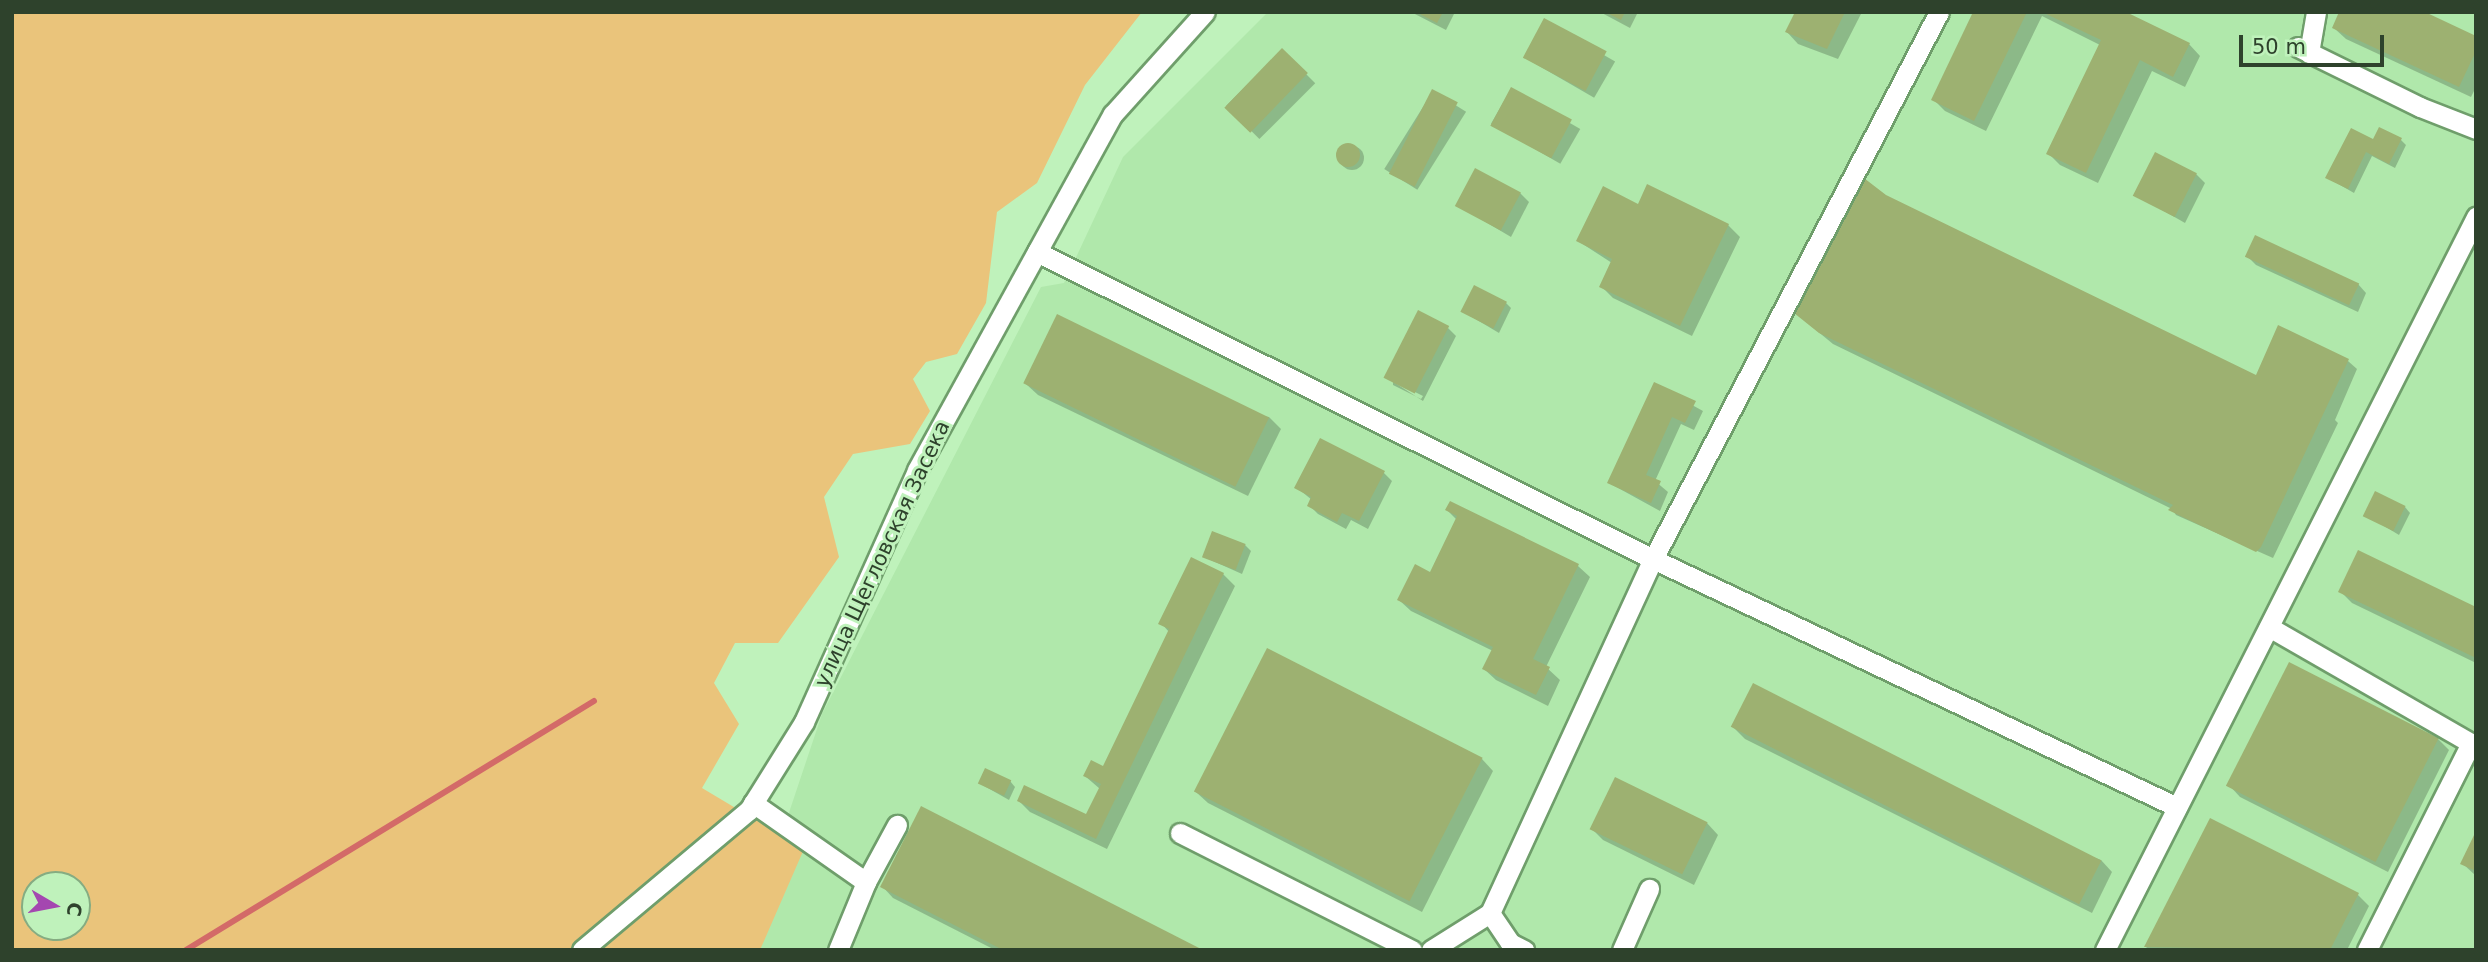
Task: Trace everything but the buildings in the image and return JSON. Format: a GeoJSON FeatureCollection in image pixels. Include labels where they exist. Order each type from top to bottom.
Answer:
{"type":"FeatureCollection","features":[{"type":"Feature","properties":{"kind":"street","name":"улица Щегловская Засека"},"geometry":{"type":"LineString","coordinates":[[582,950],[668,880],[753,803],[804,722],[917,470],[1113,114],[1205,12]]}},
{"type":"Feature","properties":{"kind":"street"},"geometry":{"type":"LineString","coordinates":[[1431,950],[1490,913],[1653,558],[1939,12]]}},
{"type":"Feature","properties":{"kind":"street"},"geometry":{"type":"LineString","coordinates":[[2316,12],[2303,50],[2476,129]]}},
{"type":"Feature","properties":{"kind":"street"},"geometry":{"type":"LineString","coordinates":[[2105,950],[2476,217]]}},
{"type":"Feature","properties":{"kind":"street"},"geometry":{"type":"LineString","coordinates":[[1037,252],[1653,558],[2178,807]]}},
{"type":"Feature","properties":{"kind":"street"},"geometry":{"type":"LineString","coordinates":[[2269,627],[2471,743],[2367,950]]}},
{"type":"Feature","properties":{"kind":"street"},"geometry":{"type":"LineString","coordinates":[[753,803],[866,882]]}},
{"type":"Feature","properties":{"kind":"street"},"geometry":{"type":"LineString","coordinates":[[838,950],[866,882],[897,825]]}},
{"type":"Feature","properties":{"kind":"street"},"geometry":{"type":"LineString","coordinates":[[1180,833],[1412,950]]}},
{"type":"Feature","properties":{"kind":"street"},"geometry":{"type":"LineString","coordinates":[[1622,950],[1648,889]]}},
{"type":"Feature","properties":{"kind":"street"},"geometry":{"type":"LineString","coordinates":[[1490,913],[1510,943],[1524,950]]}},
{"type":"Feature","properties":{"kind":"shaded area"},"geometry":{"type":"Polygon","coordinates":[[[12,12],[1142,12],[1085,85],[1037,183],[997,212],[986,303],[957,354],[926,362],[913,379],[930,411],[910,444],[853,454],[824,497],[839,557],[778,643],[735,643],[714,683],[739,724],[702,788],[804,849],[760,950],[12,950],[12,12]]]}},
{"type":"Feature","properties":{"kind":"shaded area"},"geometry":{"type":"Polygon","coordinates":[[[1268,12],[2476,12],[2476,950],[743,950],[822,714],[1041,287],[1064,283],[1123,157],[1268,12]]]}},
{"type":"Feature","properties":{"kind":"waterway"},"geometry":{"type":"LineString","coordinates":[[186,950],[594,701]]}}]}
